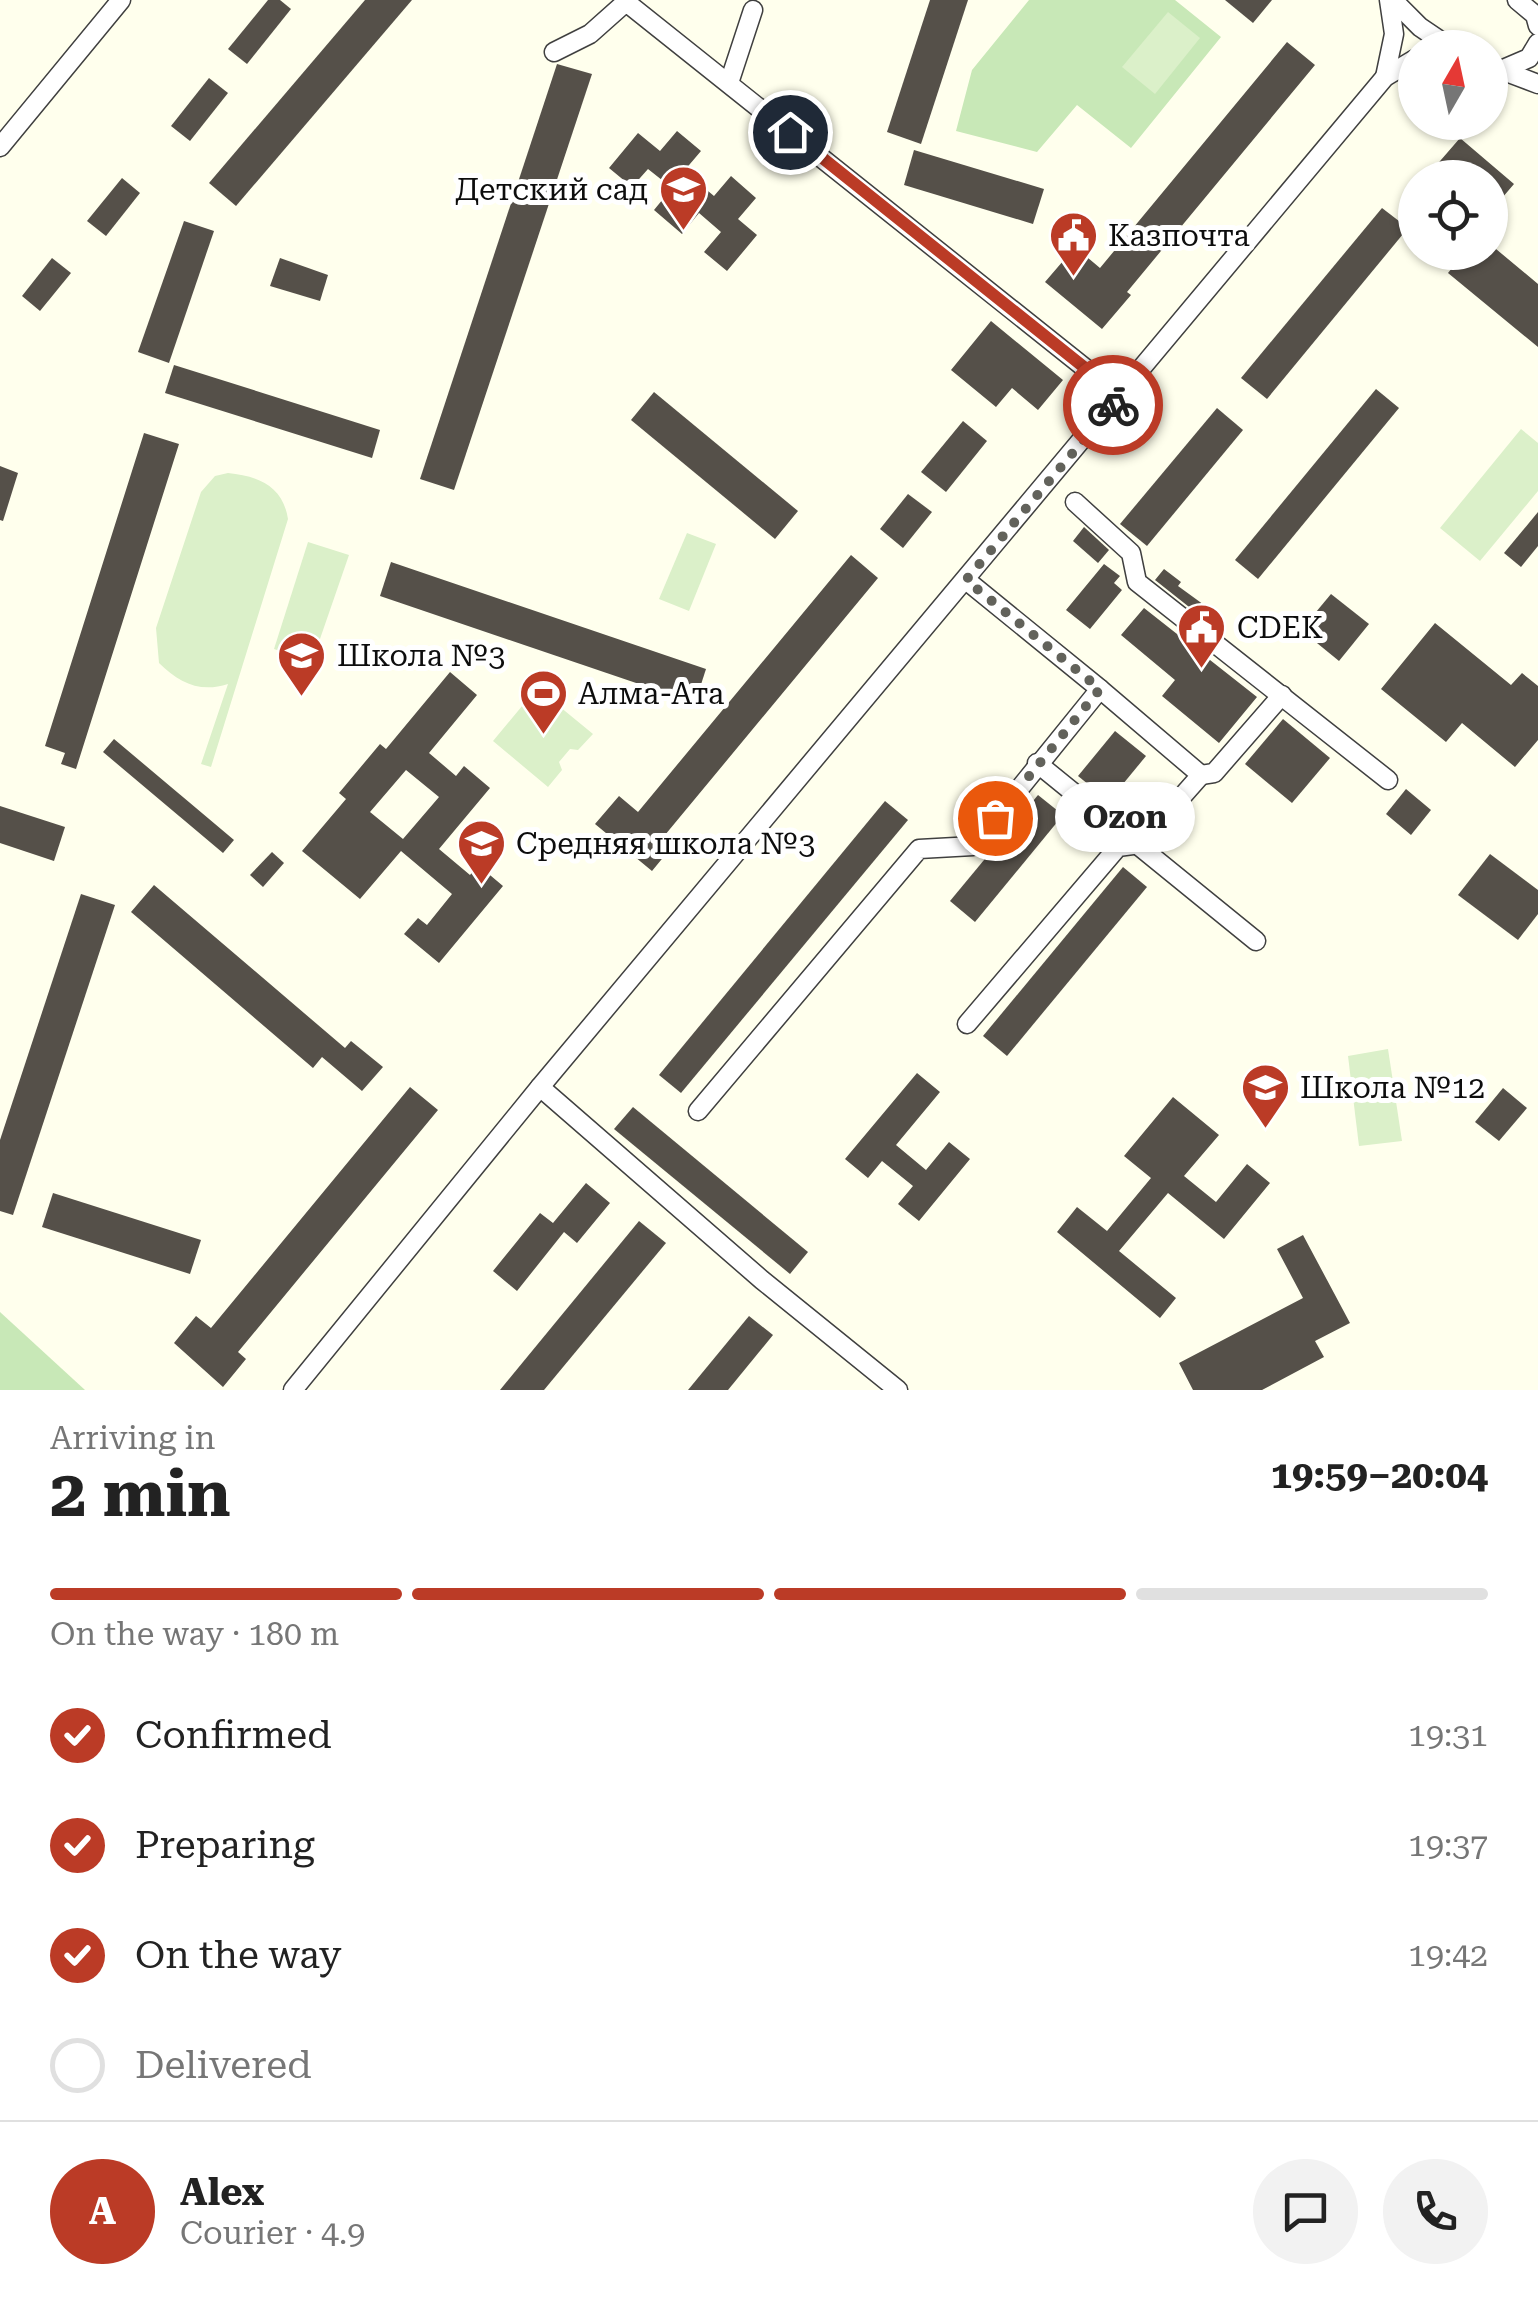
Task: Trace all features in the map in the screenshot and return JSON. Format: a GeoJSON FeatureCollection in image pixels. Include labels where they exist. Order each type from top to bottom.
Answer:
{"type":"FeatureCollection","features":[{"type":"Feature","properties":{"kind":"street"},"geometry":{"type":"LineString","coordinates":[[0,147],[121,0]]}},
{"type":"Feature","properties":{"kind":"street"},"geometry":{"type":"LineString","coordinates":[[1391,0],[1425,30]]}},
{"type":"Feature","properties":{"kind":"street"},"geometry":{"type":"LineString","coordinates":[[1385,77],[1394,34],[1391,0]]}},
{"type":"Feature","properties":{"kind":"street"},"geometry":{"type":"LineString","coordinates":[[1517,0],[1537,20]]}},
{"type":"Feature","properties":{"kind":"street"},"geometry":{"type":"LineString","coordinates":[[554,52],[590,34],[626,2],[1120,396]]}},
{"type":"Feature","properties":{"kind":"street"},"geometry":{"type":"LineString","coordinates":[[728,84],[754,10]]}},
{"type":"Feature","properties":{"kind":"street"},"geometry":{"type":"LineString","coordinates":[[1508,64],[1529,58],[1538,43]]}},
{"type":"Feature","properties":{"kind":"street"},"geometry":{"type":"LineString","coordinates":[[293,1390],[540,1088],[1385,77],[1398,69]]}},
{"type":"Feature","properties":{"kind":"street"},"geometry":{"type":"LineString","coordinates":[[1508,73],[1538,84]]}},
{"type":"Feature","properties":{"kind":"street"},"geometry":{"type":"LineString","coordinates":[[1075,502],[1131,553],[1138,582],[1388,780]]}},
{"type":"Feature","properties":{"kind":"street"},"geometry":{"type":"LineString","coordinates":[[966,580],[1201,775]]}},
{"type":"Feature","properties":{"kind":"street"},"geometry":{"type":"LineString","coordinates":[[698,1111],[919,849],[973,846],[1100,689]]}},
{"type":"Feature","properties":{"kind":"street"},"geometry":{"type":"LineString","coordinates":[[967,1024],[1118,847],[1140,844],[1201,775],[1214,773],[1282,695]]}},
{"type":"Feature","properties":{"kind":"street"},"geometry":{"type":"LineString","coordinates":[[1038,763],[1256,941]]}},
{"type":"Feature","properties":{"kind":"street"},"geometry":{"type":"LineString","coordinates":[[540,1088],[762,1280],[898,1390]]}},
{"type":"Feature","properties":{"kind":"green space"},"geometry":{"type":"Polygon","coordinates":[[[1029,0],[1175,0],[1221,37],[1131,148],[1077,105],[1037,152],[956,131],[972,70],[1029,0]]]}},
{"type":"Feature","properties":{"kind":"green space"},"geometry":{"type":"Polygon","coordinates":[[[1168,12],[1200,38],[1155,94],[1122,67],[1168,12]]]}},
{"type":"Feature","properties":{"kind":"green space"},"geometry":{"type":"Polygon","coordinates":[[[1521,429],[1538,443],[1538,491],[1480,561],[1440,528],[1521,429]]]}},
{"type":"Feature","properties":{"kind":"green space"},"geometry":{"type":"Polygon","coordinates":[[[228,473],[259,480],[275,491],[288,519],[211,767],[201,764],[228,684],[199,687],[167,670],[159,663],[156,628],[201,492],[215,476],[228,473]]]}},
{"type":"Feature","properties":{"kind":"green space"},"geometry":{"type":"Polygon","coordinates":[[[687,533],[716,544],[689,611],[659,599],[687,533]]]}},
{"type":"Feature","properties":{"kind":"green space"},"geometry":{"type":"Polygon","coordinates":[[[308,542],[349,555],[312,662],[274,649],[308,542]]]}},
{"type":"Feature","properties":{"kind":"green space","name":"Алма-Ата"},"geometry":{"type":"Polygon","coordinates":[[[537,688],[593,734],[578,750],[570,749],[559,762],[562,770],[548,787],[493,741],[537,688]]]}},
{"type":"Feature","properties":{"kind":"green space"},"geometry":{"type":"Polygon","coordinates":[[[1388,1049],[1402,1141],[1359,1146],[1348,1056],[1388,1049]]]}},
{"type":"Feature","properties":{"kind":"green space"},"geometry":{"type":"Polygon","coordinates":[[[0,1312],[85,1390],[0,1390],[0,1312]]]}},
{"type":"Feature","properties":{"kind":"building"},"geometry":{"type":"Polygon","coordinates":[[[268,0],[280,0],[291,9],[247,64],[228,49],[268,0]]]}},
{"type":"Feature","properties":{"kind":"building"},"geometry":{"type":"Polygon","coordinates":[[[365,0],[412,0],[236,206],[209,183],[365,0]]]}},
{"type":"Feature","properties":{"kind":"building"},"geometry":{"type":"Polygon","coordinates":[[[930,0],[968,0],[921,144],[887,132],[930,0]]]}},
{"type":"Feature","properties":{"kind":"building"},"geometry":{"type":"Polygon","coordinates":[[[1225,0],[1272,0],[1253,23],[1225,0]]]}},
{"type":"Feature","properties":{"kind":"building"},"geometry":{"type":"Polygon","coordinates":[[[1287,42],[1315,65],[1127,292],[1131,295],[1102,329],[1045,282],[1075,247],[1100,268],[1287,42]]]}},
{"type":"Feature","properties":{"kind":"building"},"geometry":{"type":"Polygon","coordinates":[[[557,64],[592,74],[454,490],[420,479],[557,64]]]}},
{"type":"Feature","properties":{"kind":"building"},"geometry":{"type":"Polygon","coordinates":[[[209,78],[228,93],[190,141],[171,126],[209,78]]]}},
{"type":"Feature","properties":{"kind":"building"},"geometry":{"type":"Polygon","coordinates":[[[677,131],[701,151],[684,171],[714,196],[731,176],[756,198],[738,219],[757,235],[727,271],[704,252],[721,232],[699,213],[682,234],[654,210],[672,188],[648,169],[632,187],[609,168],[638,133],[660,151],[677,131]]]}},
{"type":"Feature","properties":{"kind":"building"},"geometry":{"type":"Polygon","coordinates":[[[1462,140],[1486,160],[1441,160],[1462,140]]]}},
{"type":"Feature","properties":{"kind":"building"},"geometry":{"type":"Polygon","coordinates":[[[914,150],[1044,189],[1033,224],[904,185],[914,150]]]}},
{"type":"Feature","properties":{"kind":"building"},"geometry":{"type":"Polygon","coordinates":[[[122,178],[140,193],[106,236],[87,221],[122,178]]]}},
{"type":"Feature","properties":{"kind":"building"},"geometry":{"type":"Polygon","coordinates":[[[1382,208],[1398,220],[1398,240],[1267,399],[1241,378],[1382,208]]]}},
{"type":"Feature","properties":{"kind":"building"},"geometry":{"type":"Polygon","coordinates":[[[184,221],[214,231],[169,363],[138,352],[184,221]]]}},
{"type":"Feature","properties":{"kind":"building"},"geometry":{"type":"Polygon","coordinates":[[[52,258],[71,273],[40,311],[22,296],[52,258]]]}},
{"type":"Feature","properties":{"kind":"building"},"geometry":{"type":"Polygon","coordinates":[[[280,258],[328,275],[320,301],[270,286],[280,258]]]}},
{"type":"Feature","properties":{"kind":"building"},"geometry":{"type":"Polygon","coordinates":[[[1508,259],[1538,284],[1538,347],[1448,273],[1508,270],[1508,259]]]}},
{"type":"Feature","properties":{"kind":"building"},"geometry":{"type":"Polygon","coordinates":[[[991,321],[1063,380],[1038,410],[1012,388],[996,407],[951,370],[991,321]]]}},
{"type":"Feature","properties":{"kind":"building"},"geometry":{"type":"Polygon","coordinates":[[[174,365],[380,430],[372,458],[165,393],[174,365]]]}},
{"type":"Feature","properties":{"kind":"building"},"geometry":{"type":"Polygon","coordinates":[[[1376,389],[1399,408],[1258,579],[1235,560],[1376,389]]]}},
{"type":"Feature","properties":{"kind":"building"},"geometry":{"type":"Polygon","coordinates":[[[654,392],[798,511],[775,539],[631,420],[654,392]]]}},
{"type":"Feature","properties":{"kind":"building"},"geometry":{"type":"Polygon","coordinates":[[[1217,408],[1243,430],[1147,546],[1120,524],[1217,408]]]}},
{"type":"Feature","properties":{"kind":"building"},"geometry":{"type":"Polygon","coordinates":[[[963,421],[987,441],[946,492],[921,472],[963,421]]]}},
{"type":"Feature","properties":{"kind":"building"},"geometry":{"type":"Polygon","coordinates":[[[144,433],[179,444],[76,769],[61,764],[65,753],[45,746],[144,433]]]}},
{"type":"Feature","properties":{"kind":"building"},"geometry":{"type":"Polygon","coordinates":[[[0,466],[18,473],[3,521],[0,520],[0,466]]]}},
{"type":"Feature","properties":{"kind":"building"},"geometry":{"type":"Polygon","coordinates":[[[908,494],[932,512],[903,548],[880,529],[908,494]]]}},
{"type":"Feature","properties":{"kind":"building"},"geometry":{"type":"Polygon","coordinates":[[[1538,512],[1538,546],[1521,567],[1504,553],[1538,512]]]}},
{"type":"Feature","properties":{"kind":"building"},"geometry":{"type":"Polygon","coordinates":[[[1084,527],[1109,550],[1098,563],[1073,541],[1084,527]]]}},
{"type":"Feature","properties":{"kind":"building"},"geometry":{"type":"Polygon","coordinates":[[[851,555],[878,578],[665,835],[675,843],[652,871],[595,824],[619,796],[638,812],[851,555]]]}},
{"type":"Feature","properties":{"kind":"building"},"geometry":{"type":"Polygon","coordinates":[[[391,562],[706,669],[695,703],[380,596],[391,562]]]}},
{"type":"Feature","properties":{"kind":"building"},"geometry":{"type":"Polygon","coordinates":[[[1104,564],[1120,576],[1114,583],[1122,590],[1090,629],[1066,610],[1104,564]]]}},
{"type":"Feature","properties":{"kind":"building"},"geometry":{"type":"Polygon","coordinates":[[[1164,569],[1181,582],[1178,586],[1211,610],[1203,618],[1155,580],[1164,569]]]}},
{"type":"Feature","properties":{"kind":"building"},"geometry":{"type":"Polygon","coordinates":[[[1331,594],[1369,624],[1339,661],[1301,630],[1331,594]]]}},
{"type":"Feature","properties":{"kind":"building"},"geometry":{"type":"Polygon","coordinates":[[[1144,608],[1257,697],[1219,743],[1162,696],[1175,680],[1121,635],[1144,608]]]}},
{"type":"Feature","properties":{"kind":"building"},"geometry":{"type":"Polygon","coordinates":[[[1435,623],[1511,685],[1522,673],[1538,686],[1538,740],[1515,767],[1462,723],[1446,742],[1381,689],[1435,623]]]}},
{"type":"Feature","properties":{"kind":"building"},"geometry":{"type":"Polygon","coordinates":[[[450,672],[477,695],[429,753],[456,776],[464,766],[490,788],[439,849],[470,875],[478,865],[503,886],[439,963],[404,934],[418,918],[427,925],[452,894],[401,851],[360,899],[302,851],[346,799],[339,793],[380,744],[386,749],[450,672]],[[406,770],[370,812],[403,839],[439,797],[406,770]]]}},
{"type":"Feature","properties":{"kind":"building"},"geometry":{"type":"Polygon","coordinates":[[[1283,719],[1330,758],[1292,803],[1245,764],[1283,719]]]}},
{"type":"Feature","properties":{"kind":"building"},"geometry":{"type":"Polygon","coordinates":[[[1115,731],[1146,756],[1109,801],[1078,776],[1115,731]]]}},
{"type":"Feature","properties":{"kind":"building"},"geometry":{"type":"Polygon","coordinates":[[[114,739],[234,840],[223,853],[103,752],[114,739]]]}},
{"type":"Feature","properties":{"kind":"building"},"geometry":{"type":"Polygon","coordinates":[[[1406,789],[1431,810],[1411,835],[1386,814],[1406,789]]]}},
{"type":"Feature","properties":{"kind":"building"},"geometry":{"type":"Polygon","coordinates":[[[1038,795],[1063,815],[975,922],[950,901],[1038,795]]]}},
{"type":"Feature","properties":{"kind":"building"},"geometry":{"type":"Polygon","coordinates":[[[885,801],[908,820],[681,1093],[659,1075],[885,801]]]}},
{"type":"Feature","properties":{"kind":"building"},"geometry":{"type":"Polygon","coordinates":[[[0,806],[65,827],[54,861],[0,843],[0,806]]]}},
{"type":"Feature","properties":{"kind":"building"},"geometry":{"type":"Polygon","coordinates":[[[272,852],[284,863],[263,887],[250,875],[272,852]]]}},
{"type":"Feature","properties":{"kind":"building"},"geometry":{"type":"Polygon","coordinates":[[[1490,854],[1538,890],[1538,914],[1518,940],[1458,895],[1490,854]]]}},
{"type":"Feature","properties":{"kind":"building"},"geometry":{"type":"Polygon","coordinates":[[[1123,867],[1147,887],[1007,1056],[983,1036],[1123,867]]]}},
{"type":"Feature","properties":{"kind":"building"},"geometry":{"type":"Polygon","coordinates":[[[154,885],[345,1048],[351,1041],[383,1067],[362,1091],[322,1057],[313,1068],[131,912],[154,885]]]}},
{"type":"Feature","properties":{"kind":"building"},"geometry":{"type":"Polygon","coordinates":[[[81,894],[115,905],[13,1215],[0,1211],[0,1140],[81,894]]]}},
{"type":"Feature","properties":{"kind":"building"},"geometry":{"type":"Polygon","coordinates":[[[917,1073],[940,1092],[896,1145],[926,1170],[949,1142],[970,1159],[919,1221],[898,1204],[913,1186],[882,1161],[868,1178],[845,1159],[917,1073]]]}},
{"type":"Feature","properties":{"kind":"building"},"geometry":{"type":"Polygon","coordinates":[[[410,1087],[438,1110],[238,1352],[246,1359],[223,1387],[174,1343],[196,1316],[211,1328],[410,1087]]]}},
{"type":"Feature","properties":{"kind":"building"},"geometry":{"type":"Polygon","coordinates":[[[1503,1088],[1527,1108],[1499,1141],[1475,1122],[1503,1088]]]}},
{"type":"Feature","properties":{"kind":"building","name":"Школа №12"},"geometry":{"type":"Polygon","coordinates":[[[1173,1097],[1219,1135],[1184,1176],[1216,1202],[1247,1164],[1270,1183],[1224,1239],[1168,1193],[1119,1251],[1176,1298],[1160,1318],[1057,1232],[1077,1207],[1107,1231],[1151,1178],[1124,1156],[1173,1097]]]}},
{"type":"Feature","properties":{"kind":"building"},"geometry":{"type":"Polygon","coordinates":[[[633,1107],[808,1252],[790,1274],[614,1129],[633,1107]]]}},
{"type":"Feature","properties":{"kind":"building"},"geometry":{"type":"Polygon","coordinates":[[[586,1183],[610,1203],[577,1243],[564,1232],[517,1291],[493,1271],[540,1213],[553,1223],[586,1183]]]}},
{"type":"Feature","properties":{"kind":"building"},"geometry":{"type":"Polygon","coordinates":[[[53,1193],[201,1240],[190,1274],[42,1227],[53,1193]]]}},
{"type":"Feature","properties":{"kind":"building"},"geometry":{"type":"Polygon","coordinates":[[[639,1221],[666,1243],[544,1390],[500,1390],[639,1221]]]}},
{"type":"Feature","properties":{"kind":"building"},"geometry":{"type":"Polygon","coordinates":[[[1303,1235],[1350,1323],[1315,1341],[1324,1357],[1262,1390],[1193,1390],[1179,1363],[1303,1298],[1277,1249],[1303,1235]]]}},
{"type":"Feature","properties":{"kind":"building"},"geometry":{"type":"Polygon","coordinates":[[[749,1316],[773,1335],[728,1390],[688,1390],[749,1316]]]}},
{"type":"Feature","properties":{"kind":"way so far"},"geometry":{"type":"LineString","coordinates":[[995,818],[1100,689],[966,580],[1113,405]]}},
{"type":"Feature","properties":{"kind":"place","name":"Детский сад"},"geometry":{"type":"Point","coordinates":[683,232]}},
{"type":"Feature","properties":{"kind":"place","name":"Казпочта"},"geometry":{"type":"Point","coordinates":[1073,278]}},
{"type":"Feature","properties":{"kind":"place","name":"CDEK"},"geometry":{"type":"Point","coordinates":[1202,670]}},
{"type":"Feature","properties":{"kind":"place","name":"Школа №3"},"geometry":{"type":"Point","coordinates":[302,698]}},
{"type":"Feature","properties":{"kind":"place","name":"Алма-Ата"},"geometry":{"type":"Point","coordinates":[543,736]}},
{"type":"Feature","properties":{"kind":"place","name":"Ozon"},"geometry":{"type":"Point","coordinates":[995,818]}},
{"type":"Feature","properties":{"kind":"place","name":"Средняя школа №3"},"geometry":{"type":"Point","coordinates":[481,886]}},
{"type":"Feature","properties":{"kind":"place","name":"Школа №12"},"geometry":{"type":"Point","coordinates":[1265,1130]}},
{"type":"Feature","properties":{"kind":"route"},"geometry":{"type":"LineString","coordinates":[[790,132],[1120,396],[1113,405]]}}]}
